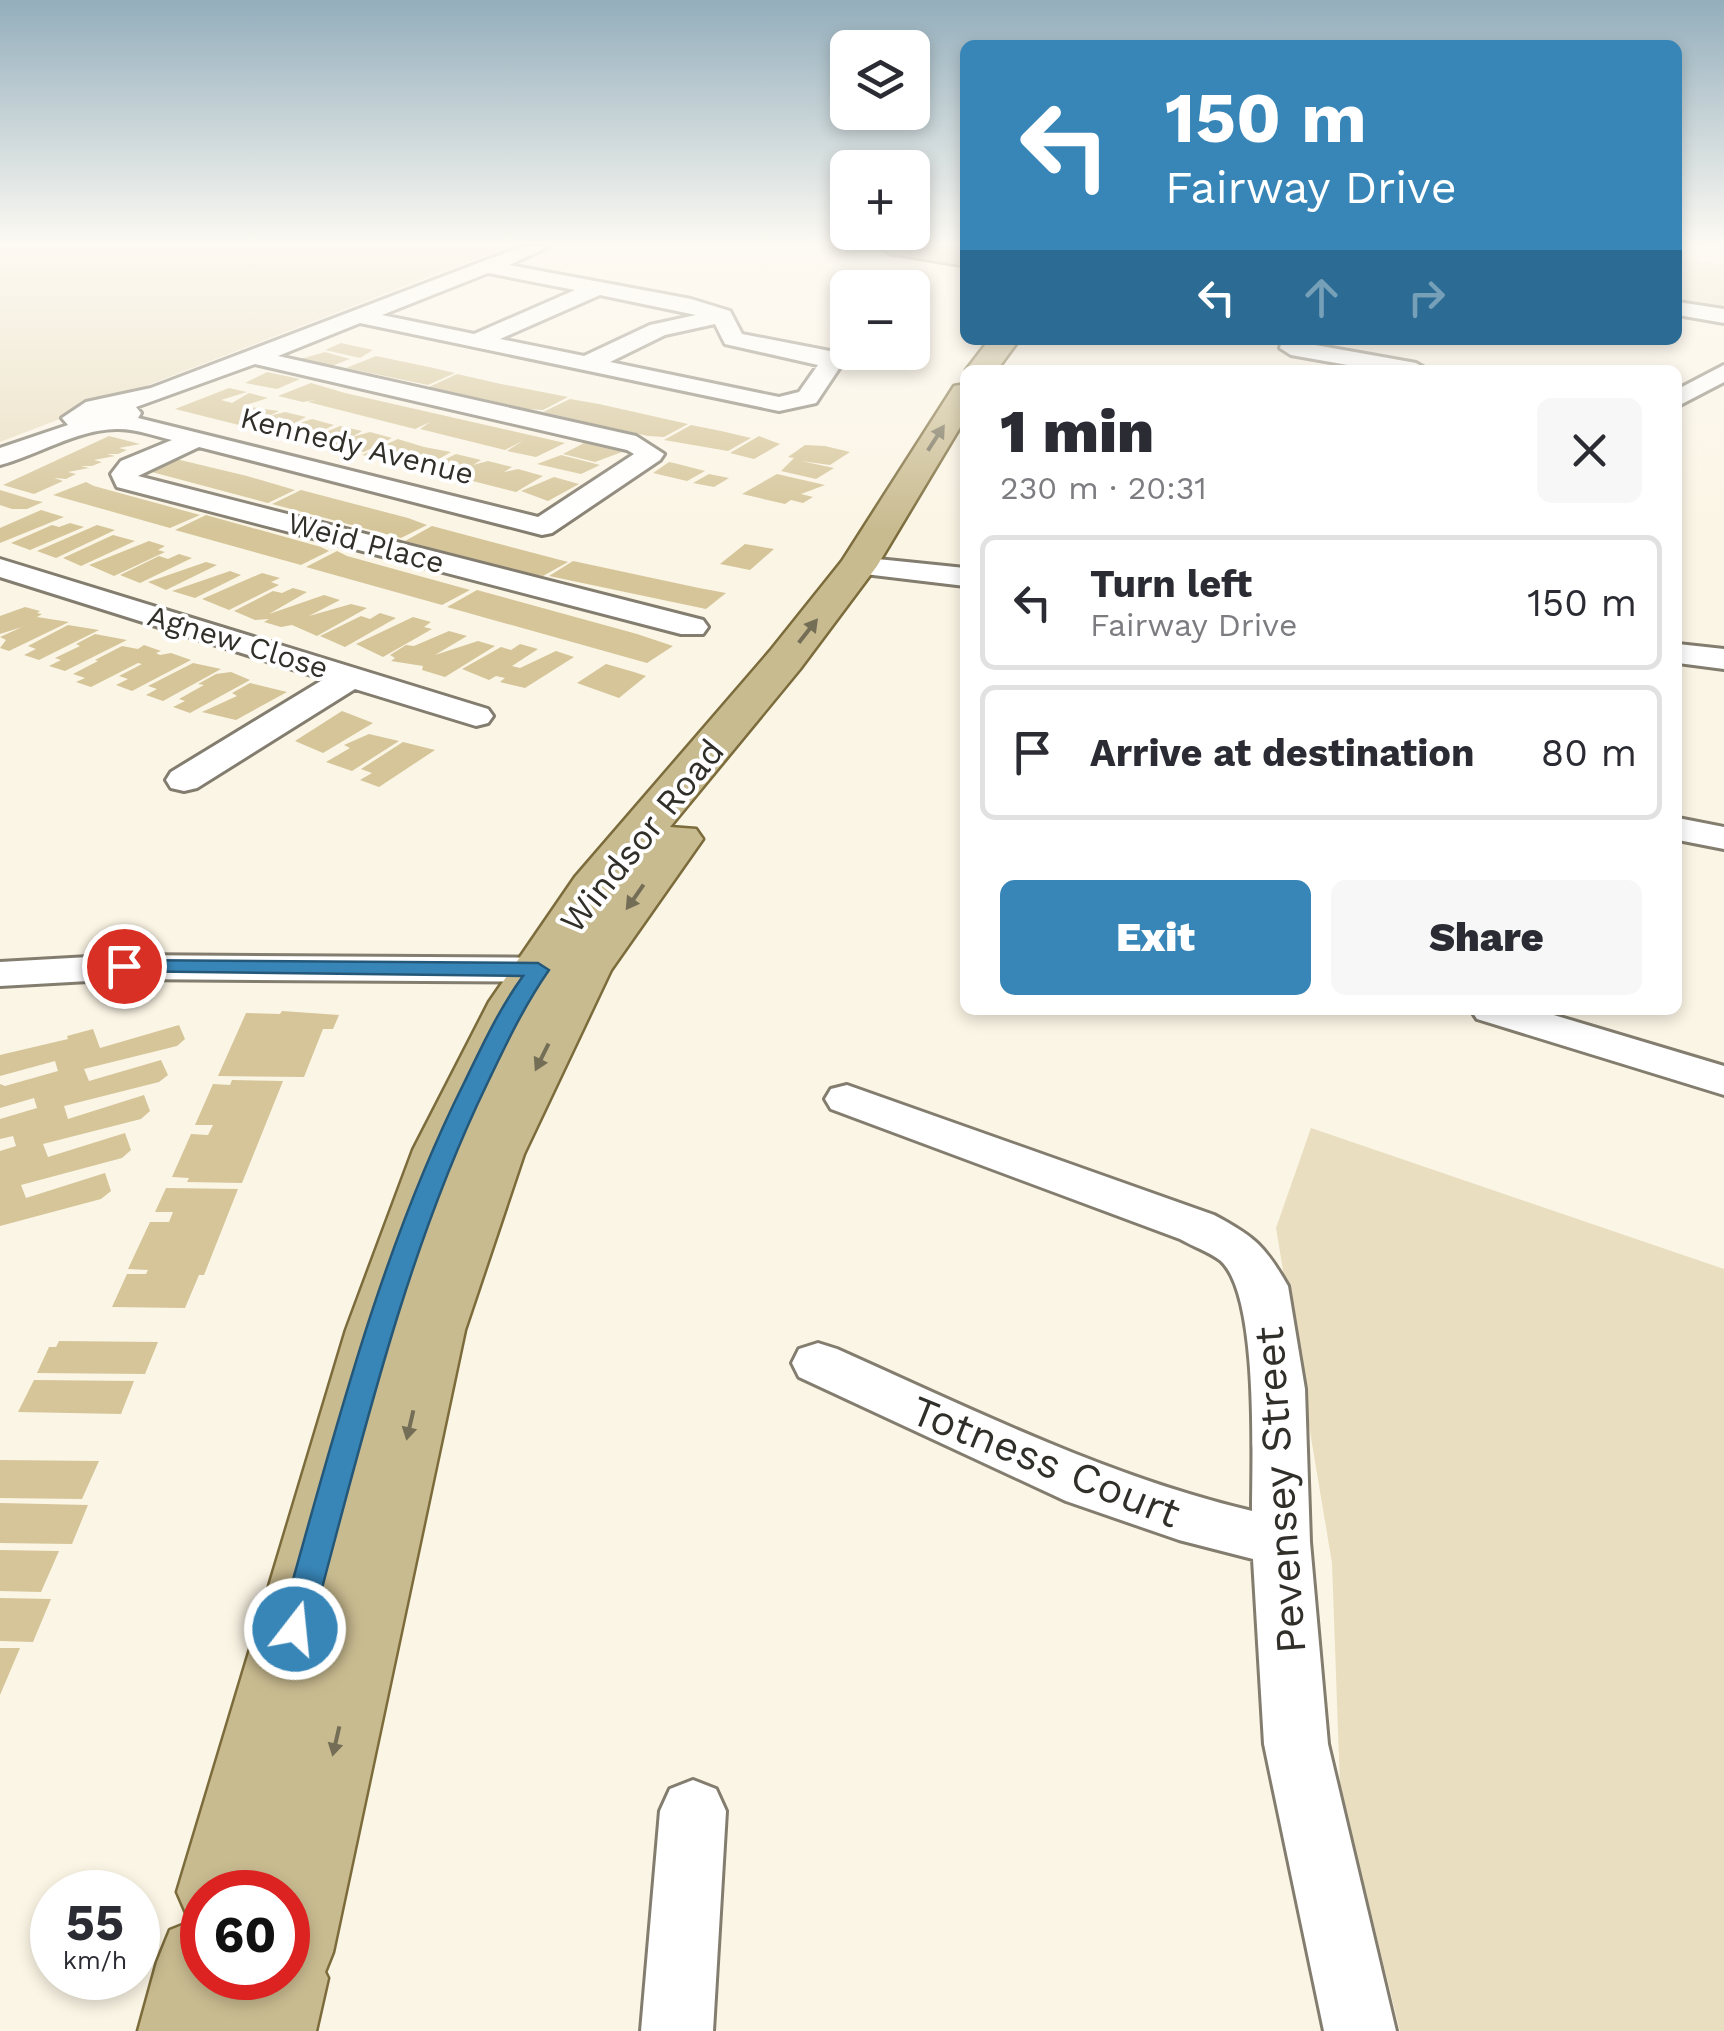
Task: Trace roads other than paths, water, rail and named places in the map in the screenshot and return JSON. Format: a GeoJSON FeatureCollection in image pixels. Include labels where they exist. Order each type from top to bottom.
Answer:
{"type":"FeatureCollection","features":[{"type":"Feature","properties":{"kind":"main road"},"geometry":{"type":"LineString","coordinates":[[985,365],[1000,345]]}},
{"type":"Feature","properties":{"kind":"main road","name":"Windsor Road"},"geometry":{"type":"LineString","coordinates":[[875,568],[960,403]]}},
{"type":"Feature","properties":{"kind":"main road","name":"Windsor Road"},"geometry":{"type":"LineString","coordinates":[[307,1870],[432,1330],[592,888],[785,660],[875,568],[960,458]]}},
{"type":"Feature","properties":{"kind":"main road","name":"Windsor Road"},"geometry":{"type":"LineString","coordinates":[[226,1870],[378,1330],[443,1150],[516,1002],[562,970]]}},
{"type":"Feature","properties":{"kind":"main road"},"geometry":{"type":"LineString","coordinates":[[184,2031],[192,2000]]}},
{"type":"Feature","properties":{"kind":"main road"},"geometry":{"type":"LineString","coordinates":[[270,2031],[277,2000]]}},
{"type":"Feature","properties":{"kind":"street"},"geometry":{"type":"LineString","coordinates":[[0,457],[293,341]]}},
{"type":"Feature","properties":{"kind":"street"},"geometry":{"type":"LineString","coordinates":[[476,341],[779,404],[807,398],[830,364],[817,355],[742,341]]}},
{"type":"Feature","properties":{"kind":"street"},"geometry":{"type":"LineString","coordinates":[[586,364],[636,341]]}},
{"type":"Feature","properties":{"kind":"street"},"geometry":{"type":"LineString","coordinates":[[1292,345],[1291,348],[1388,365]]}},
{"type":"Feature","properties":{"kind":"street","name":"Kennedy Avenue"},"geometry":{"type":"LineString","coordinates":[[109,416],[542,527],[648,458],[650,450],[253,356]]}},
{"type":"Feature","properties":{"kind":"street"},"geometry":{"type":"LineString","coordinates":[[1682,397],[1724,372]]}},
{"type":"Feature","properties":{"kind":"street","name":"Weid Place"},"geometry":{"type":"LineString","coordinates":[[196,439],[130,466],[124,474],[126,481],[692,627]]}},
{"type":"Feature","properties":{"kind":"street","name":"Agnew Close"},"geometry":{"type":"LineString","coordinates":[[0,568],[476,716]]}},
{"type":"Feature","properties":{"kind":"street"},"geometry":{"type":"LineString","coordinates":[[875,568],[960,577]]}},
{"type":"Feature","properties":{"kind":"street"},"geometry":{"type":"LineString","coordinates":[[1682,655],[1724,660]]}},
{"type":"Feature","properties":{"kind":"street"},"geometry":{"type":"LineString","coordinates":[[184,780],[351,677]]}},
{"type":"Feature","properties":{"kind":"street"},"geometry":{"type":"LineString","coordinates":[[1682,829],[1724,838]]}},
{"type":"Feature","properties":{"kind":"street"},"geometry":{"type":"LineString","coordinates":[[0,956],[124,966],[562,970]]}},
{"type":"Feature","properties":{"kind":"street"},"geometry":{"type":"LineString","coordinates":[[0,974],[124,966]]}},
{"type":"Feature","properties":{"kind":"street"},"geometry":{"type":"LineString","coordinates":[[1509,1015],[1724,1080]]}},
{"type":"Feature","properties":{"kind":"street","name":"Pevensey Street"},"geometry":{"type":"LineString","coordinates":[[848,1099],[1197,1227],[1238,1249],[1264,1286],[1278,1389],[1281,1542],[1296,1744],[1360,2031]]}},
{"type":"Feature","properties":{"kind":"street","name":"Totness Court"},"geometry":{"type":"LineString","coordinates":[[818,1364],[1086,1486],[1180,1517],[1281,1542]]}},
{"type":"Feature","properties":{"kind":"street"},"geometry":{"type":"LineString","coordinates":[[677,2031],[693,1811]]}}]}
